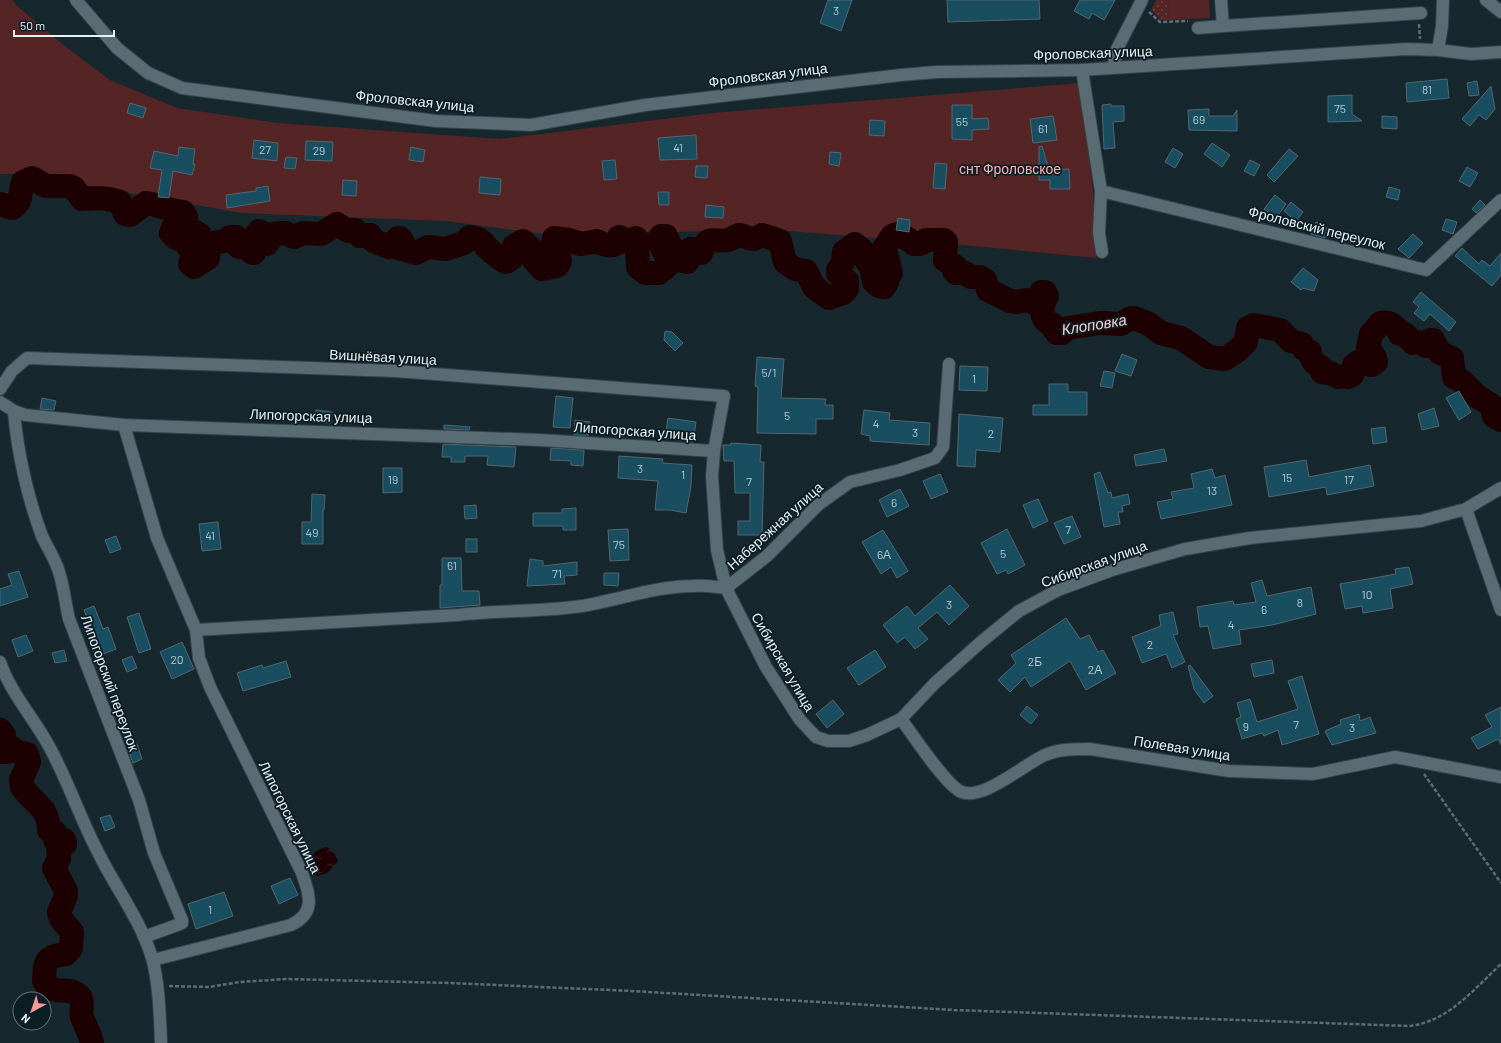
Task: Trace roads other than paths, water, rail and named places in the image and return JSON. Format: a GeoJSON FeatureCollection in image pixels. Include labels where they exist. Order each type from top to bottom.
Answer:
{"type":"FeatureCollection","features":[{"type":"Feature","properties":{"kind":"street","name":"Фроловская улица"},"geometry":{"type":"LineString","coordinates":[[76,0],[117,48],[148,73],[182,88],[436,121],[531,125],[645,105],[872,77],[936,72],[1082,70],[1406,49],[1438,50],[1471,54],[1501,52]]}},
{"type":"Feature","properties":{"kind":"street"},"geometry":{"type":"LineString","coordinates":[[1221,0],[1223,26]]}},
{"type":"Feature","properties":{"kind":"street"},"geometry":{"type":"LineString","coordinates":[[1438,50],[1442,26],[1443,0]]}},
{"type":"Feature","properties":{"kind":"street"},"geometry":{"type":"LineString","coordinates":[[1486,0],[1501,12]]}},
{"type":"Feature","properties":{"kind":"street"},"geometry":{"type":"LineString","coordinates":[[1113,68],[1117,49],[1141,1]]}},
{"type":"Feature","properties":{"kind":"street"},"geometry":{"type":"LineString","coordinates":[[1198,28],[1421,13]]}},
{"type":"Feature","properties":{"kind":"street"},"geometry":{"type":"LineString","coordinates":[[1082,70],[1100,191],[1099,233],[1102,252]]}},
{"type":"Feature","properties":{"kind":"street","name":"Фроловский переулок"},"geometry":{"type":"LineString","coordinates":[[1100,191],[1426,270],[1501,200]]}},
{"type":"Feature","properties":{"kind":"street","name":"Вишнёвая улица"},"geometry":{"type":"LineString","coordinates":[[0,389],[12,371],[27,358],[395,371],[724,396],[714,451]]}},
{"type":"Feature","properties":{"kind":"street","name":"Набережная улица"},"geometry":{"type":"LineString","coordinates":[[726,588],[767,556],[818,505],[850,482],[900,470],[935,458],[943,448],[949,364]]}},
{"type":"Feature","properties":{"kind":"street"},"geometry":{"type":"LineString","coordinates":[[0,402],[14,412],[45,418],[124,425]]}},
{"type":"Feature","properties":{"kind":"street","name":"Липогорский переулок"},"geometry":{"type":"LineString","coordinates":[[14,412],[15,434],[22,466],[43,537],[54,557],[60,576],[69,619],[139,800],[154,853],[182,920],[182,923],[180,924],[144,937]]}},
{"type":"Feature","properties":{"kind":"street","name":"Липогорская улица"},"geometry":{"type":"LineString","coordinates":[[153,960],[282,928],[298,922],[308,912],[309,904],[307,888],[302,873],[210,687],[199,658],[196,630],[157,538],[124,425],[540,440],[714,451]]}},
{"type":"Feature","properties":{"kind":"street","name":"Сибирская улица"},"geometry":{"type":"LineString","coordinates":[[714,451],[712,476],[715,526],[721,570],[726,588],[766,667],[800,720],[816,737],[828,741],[849,741],[867,735],[901,719],[935,683],[1019,610],[1065,588],[1112,570],[1184,549],[1250,538],[1421,520],[1466,509],[1501,488]]}},
{"type":"Feature","properties":{"kind":"street"},"geometry":{"type":"LineString","coordinates":[[1466,509],[1501,610]]}},
{"type":"Feature","properties":{"kind":"street"},"geometry":{"type":"LineString","coordinates":[[196,630],[493,612],[550,610],[583,606],[677,587],[693,586],[726,588]]}},
{"type":"Feature","properties":{"kind":"street"},"geometry":{"type":"LineString","coordinates":[[0,662],[12,691],[44,737],[56,759],[100,856],[144,937],[153,960],[161,1043]]}},
{"type":"Feature","properties":{"kind":"street","name":"Полевая улица"},"geometry":{"type":"LineString","coordinates":[[901,719],[948,781],[959,790],[967,794],[980,792],[1044,755],[1069,749],[1090,749],[1229,771],[1313,774],[1395,757],[1501,777]]}},
{"type":"Feature","properties":{"kind":"water"},"geometry":{"type":"Polygon","coordinates":[[[326,847],[333,851],[338,861],[327,873],[318,876],[310,871],[307,863],[316,851],[326,847]]]}},
{"type":"Feature","properties":{"kind":"waterway","name":"Клоповка"},"geometry":{"type":"LineString","coordinates":[[0,204],[12,208],[15,206],[18,203],[23,182],[32,178],[46,186],[69,186],[74,188],[82,199],[97,198],[115,200],[120,202],[125,214],[130,215],[146,203],[183,212],[186,217],[174,226],[171,233],[176,238],[193,231],[200,235],[200,238],[190,242],[187,245],[194,253],[190,264],[194,267],[208,258],[209,248],[212,243],[225,241],[230,237],[236,237],[239,247],[251,246],[251,252],[254,253],[256,249],[256,235],[259,231],[264,234],[264,242],[267,244],[273,234],[285,233],[294,237],[303,233],[321,234],[337,224],[348,231],[355,230],[360,236],[370,235],[374,241],[389,247],[398,238],[400,238],[403,242],[400,246],[401,249],[416,253],[428,247],[445,249],[464,243],[470,237],[473,237],[481,241],[486,247],[506,262],[512,258],[514,246],[523,241],[533,251],[533,259],[542,269],[557,266],[560,261],[558,255],[552,247],[554,238],[569,240],[581,244],[597,241],[605,245],[616,244],[619,242],[619,237],[630,241],[636,238],[639,241],[637,247],[638,267],[645,273],[659,273],[668,265],[667,257],[658,240],[661,236],[666,236],[677,260],[687,262],[690,258],[689,250],[691,249],[696,253],[701,253],[706,243],[709,241],[723,241],[739,235],[754,239],[762,235],[780,241],[785,262],[795,269],[806,271],[814,287],[829,298],[843,293],[847,289],[847,281],[838,273],[838,270],[843,262],[844,252],[855,244],[862,250],[863,256],[871,267],[874,282],[879,286],[884,287],[887,282],[886,279],[891,273],[887,257],[883,250],[892,236],[897,234],[908,239],[914,244],[920,244],[926,240],[944,240],[946,242],[945,260],[955,266],[954,271],[956,273],[965,273],[971,277],[980,277],[985,280],[988,290],[1010,301],[1017,302],[1027,300],[1034,303],[1039,300],[1041,292],[1045,292],[1047,296],[1042,312],[1043,316],[1052,324],[1057,333],[1062,333],[1067,328],[1100,323],[1121,324],[1131,318],[1134,318],[1149,324],[1161,333],[1181,338],[1209,357],[1225,359],[1246,342],[1248,328],[1254,325],[1280,330],[1291,341],[1302,344],[1304,349],[1310,352],[1316,365],[1321,367],[1322,372],[1330,373],[1338,377]]}},
{"type":"Feature","properties":{"kind":"waterway","name":"Клоповка"},"geometry":{"type":"LineString","coordinates":[[1347,377],[1352,375],[1354,365],[1358,362],[1372,365],[1376,362],[1368,347],[1371,334],[1381,323],[1390,323],[1400,334],[1405,334],[1413,343],[1418,342],[1426,346],[1429,344],[1430,340],[1433,340],[1440,353],[1452,358],[1454,377],[1462,381],[1478,397],[1491,405],[1494,416],[1501,420]]}},
{"type":"Feature","properties":{"kind":"waterway","name":"Клоповка"},"geometry":{"type":"LineString","coordinates":[[0,730],[4,735],[1,747],[3,752],[7,752],[12,748],[18,752],[27,754],[29,762],[21,780],[22,787],[43,810],[48,822],[49,830],[55,832],[55,840],[64,840],[65,842],[65,844],[58,848],[59,859],[54,868],[66,891],[66,896],[59,912],[61,919],[72,932],[71,948],[66,954],[50,958],[46,964],[44,981],[52,989],[73,992],[79,996],[82,1001],[82,1017],[92,1043]]}},
{"type":"Feature","properties":{"kind":"park label","name":"снт Фроловское"},"geometry":{"type":"Point","coordinates":[1010,169]}}]}
